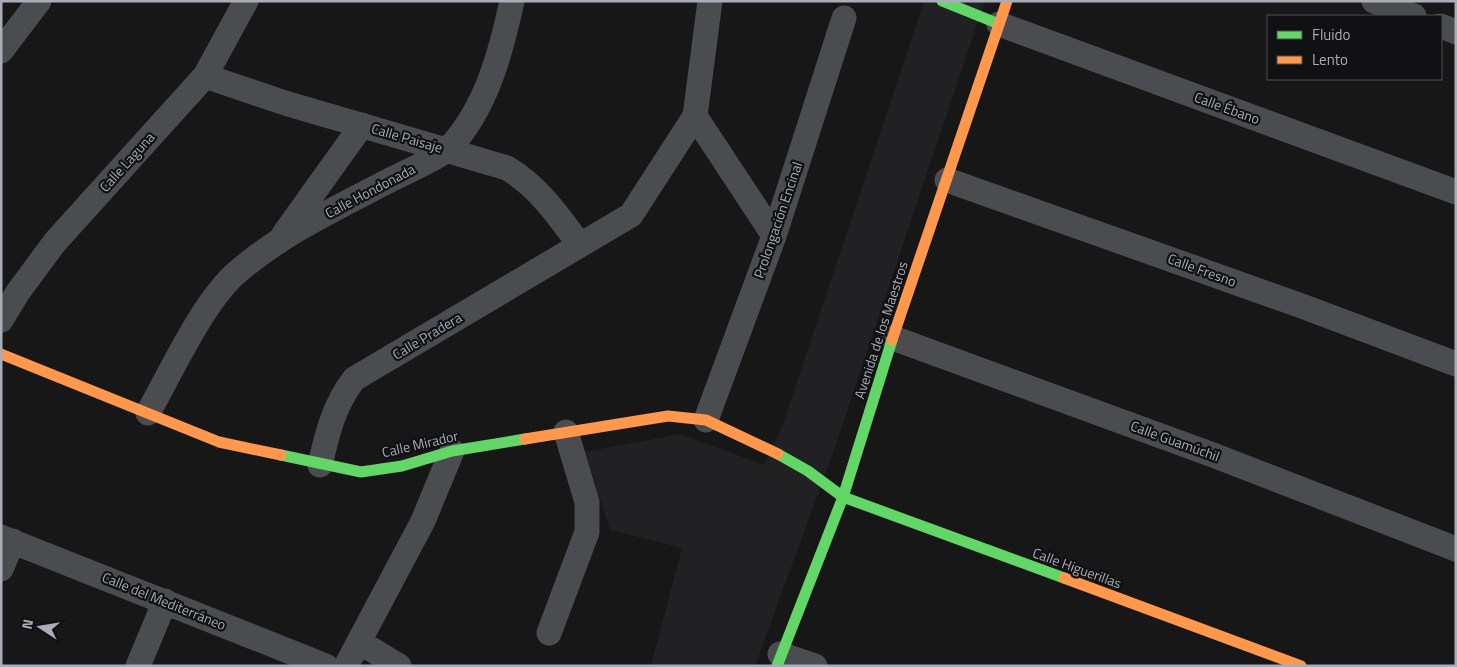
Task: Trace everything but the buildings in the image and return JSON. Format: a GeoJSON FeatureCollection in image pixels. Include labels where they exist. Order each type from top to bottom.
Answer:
{"type":"FeatureCollection","features":[{"type":"Feature","properties":{"kind":"street"},"geometry":{"type":"LineString","coordinates":[[1,51],[39,1]]}},
{"type":"Feature","properties":{"kind":"street","name":"Calle Laguna"},"geometry":{"type":"LineString","coordinates":[[1,320],[18,292],[54,242],[205,76],[246,1]]}},
{"type":"Feature","properties":{"kind":"street","name":"Calle Hondonada"},"geometry":{"type":"LineString","coordinates":[[148,413],[216,295],[234,276],[281,238],[447,150],[472,117],[488,83],[504,36],[512,1]]}},
{"type":"Feature","properties":{"kind":"street"},"geometry":{"type":"LineString","coordinates":[[710,1],[695,116],[774,236]]}},
{"type":"Feature","properties":{"kind":"street"},"geometry":{"type":"LineString","coordinates":[[942,1],[1003,12]]}},
{"type":"Feature","properties":{"kind":"street"},"geometry":{"type":"LineString","coordinates":[[1374,1],[1411,15]]}},
{"type":"Feature","properties":{"kind":"street","name":"Avenida de los Maestros"},"geometry":{"type":"LineString","coordinates":[[778,660],[819,562],[843,498],[893,338],[1003,12]]}},
{"type":"Feature","properties":{"kind":"street","name":"Calle Ébano"},"geometry":{"type":"LineString","coordinates":[[1003,12],[1456,192]]}},
{"type":"Feature","properties":{"kind":"street","name":"Prolongación Encinal"},"geometry":{"type":"LineString","coordinates":[[706,420],[774,236],[844,18]]}},
{"type":"Feature","properties":{"kind":"street"},"geometry":{"type":"LineString","coordinates":[[1442,26],[1456,32]]}},
{"type":"Feature","properties":{"kind":"street","name":"Calle Paisaje"},"geometry":{"type":"LineString","coordinates":[[205,76],[285,103],[507,168],[538,190],[580,245]]}},
{"type":"Feature","properties":{"kind":"street","name":"Calle Pradera"},"geometry":{"type":"LineString","coordinates":[[320,465],[328,431],[341,396],[354,380],[631,215],[695,116]]}},
{"type":"Feature","properties":{"kind":"street","name":"Calle Hondonada"},"geometry":{"type":"LineString","coordinates":[[281,238],[362,125]]}},
{"type":"Feature","properties":{"kind":"street","name":"Calle Fresno"},"geometry":{"type":"LineString","coordinates":[[947,180],[1300,305],[1456,364]]}},
{"type":"Feature","properties":{"kind":"street","name":"Calle Guamúchil"},"geometry":{"type":"LineString","coordinates":[[893,338],[1213,455],[1456,549]]}},
{"type":"Feature","properties":{"kind":"street","name":"Calle Mirador"},"geometry":{"type":"LineString","coordinates":[[1,354],[219,442],[320,465],[361,472],[402,466],[452,452],[668,416],[706,420],[778,454],[808,472],[843,498]]}},
{"type":"Feature","properties":{"kind":"street"},"geometry":{"type":"LineString","coordinates":[[549,633],[588,532],[587,502],[566,432]]}},
{"type":"Feature","properties":{"kind":"street"},"geometry":{"type":"LineString","coordinates":[[346,666],[360,643],[423,521],[452,452]]}},
{"type":"Feature","properties":{"kind":"street","name":"Calle Higuerillas"},"geometry":{"type":"LineString","coordinates":[[843,498],[1301,666]]}},
{"type":"Feature","properties":{"kind":"street"},"geometry":{"type":"LineString","coordinates":[[1,569],[7,539]]}},
{"type":"Feature","properties":{"kind":"street","name":"Calle del Mediterráneo"},"geometry":{"type":"LineString","coordinates":[[7,539],[326,666]]}},
{"type":"Feature","properties":{"kind":"street"},"geometry":{"type":"LineString","coordinates":[[138,666],[165,601]]}},
{"type":"Feature","properties":{"kind":"street"},"geometry":{"type":"LineString","coordinates":[[360,643],[399,666]]}},
{"type":"Feature","properties":{"kind":"street"},"geometry":{"type":"LineString","coordinates":[[778,660],[815,666]]}},
{"type":"Feature","properties":{"kind":"shaded area"},"geometry":{"type":"Polygon","coordinates":[[[924,1],[985,1],[834,450],[755,666],[651,666],[682,548],[610,530],[585,452],[680,434],[764,465],[782,427],[924,1]]]}},
{"type":"Feature","properties":{"kind":"traffic: fast"},"geometry":{"type":"LineString","coordinates":[[942,1],[999,24]]}},
{"type":"Feature","properties":{"kind":"traffic: fast"},"geometry":{"type":"LineString","coordinates":[[777,666],[843,497],[892,340]]}},
{"type":"Feature","properties":{"kind":"traffic: fast"},"geometry":{"type":"LineString","coordinates":[[281,455],[361,472],[402,466],[452,451],[525,439]]}},
{"type":"Feature","properties":{"kind":"traffic: fast"},"geometry":{"type":"LineString","coordinates":[[778,454],[808,471],[843,497],[1064,578]]}},
{"type":"Feature","properties":{"kind":"traffic: slow"},"geometry":{"type":"LineString","coordinates":[[892,340],[1007,1]]}},
{"type":"Feature","properties":{"kind":"traffic: slow"},"geometry":{"type":"LineString","coordinates":[[1,354],[219,442],[281,455]]}},
{"type":"Feature","properties":{"kind":"traffic: slow"},"geometry":{"type":"LineString","coordinates":[[525,439],[668,416],[706,420],[778,454]]}},
{"type":"Feature","properties":{"kind":"traffic: slow"},"geometry":{"type":"LineString","coordinates":[[1064,578],[1301,666]]}}]}
